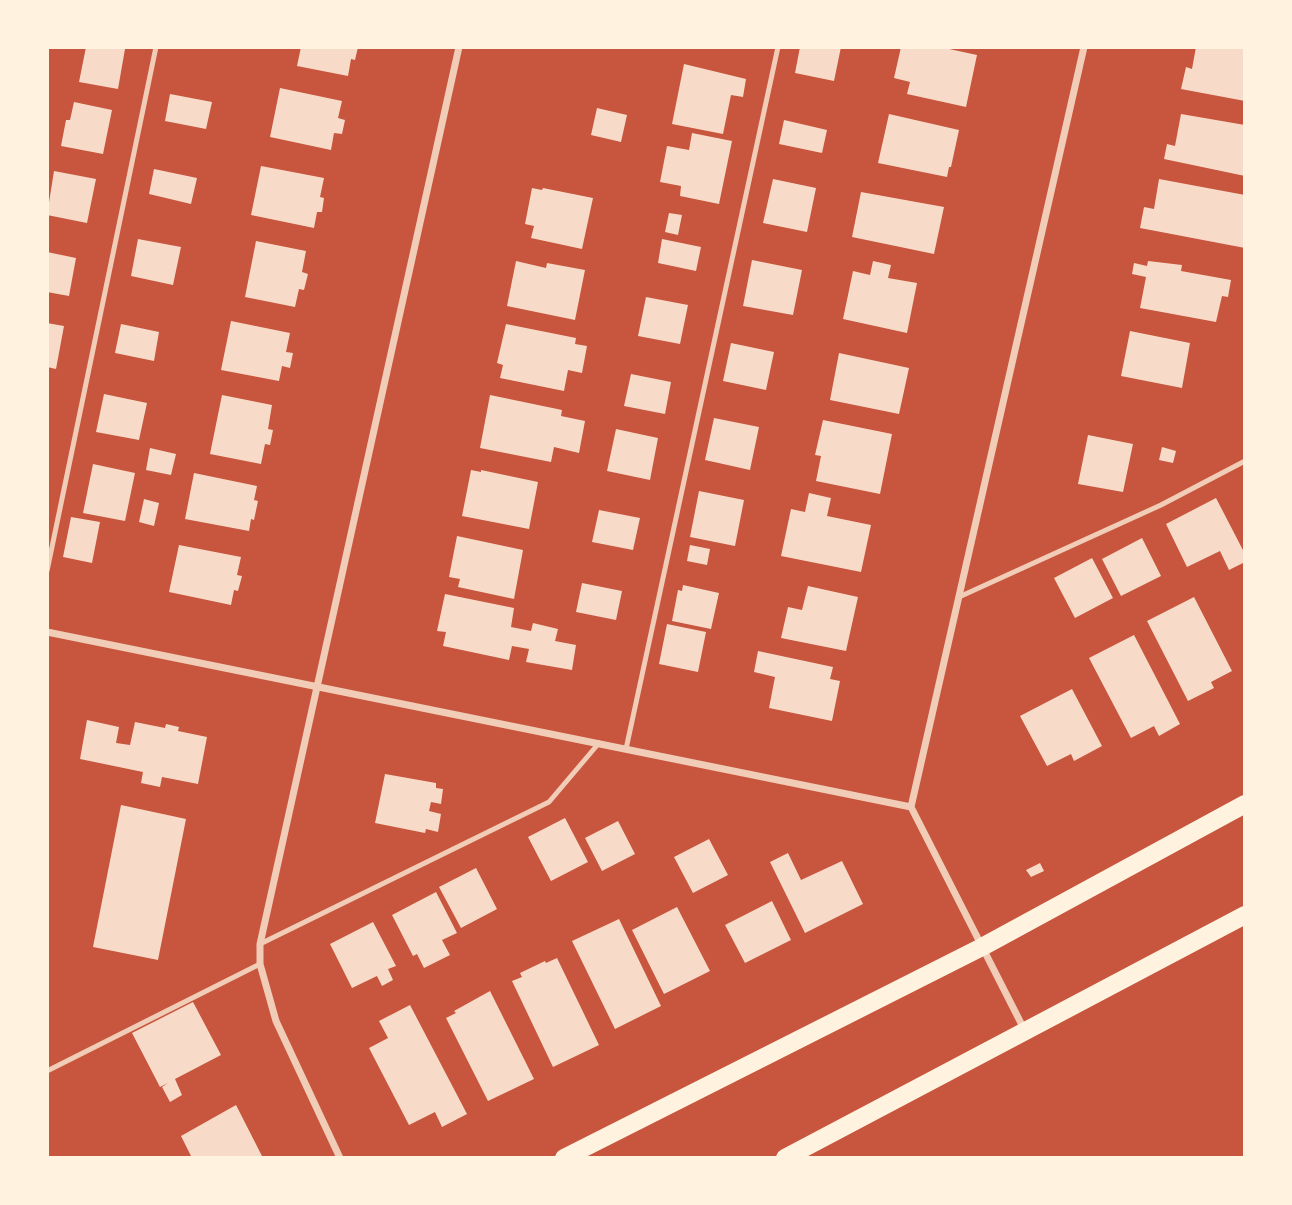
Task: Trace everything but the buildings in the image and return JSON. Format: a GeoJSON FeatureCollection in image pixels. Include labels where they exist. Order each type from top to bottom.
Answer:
{"type":"FeatureCollection","features":[{"type":"Feature","properties":{"kind":"main road"},"geometry":{"type":"LineString","coordinates":[[564,1158],[982,947],[1245,804]]}},
{"type":"Feature","properties":{"kind":"main road"},"geometry":{"type":"LineString","coordinates":[[785,1158],[1245,915]]}},
{"type":"Feature","properties":{"kind":"street"},"geometry":{"type":"LineString","coordinates":[[340,1158],[276,1021],[260,964],[260,944],[459,47]]}},
{"type":"Feature","properties":{"kind":"street"},"geometry":{"type":"LineString","coordinates":[[1025,1031],[911,807],[1084,47]]}},
{"type":"Feature","properties":{"kind":"street"},"geometry":{"type":"LineString","coordinates":[[47,632],[911,807]]}},
{"type":"Feature","properties":{"kind":"lane"},"geometry":{"type":"LineString","coordinates":[[47,570],[156,47]]}},
{"type":"Feature","properties":{"kind":"lane"},"geometry":{"type":"LineString","coordinates":[[626,748],[778,47]]}},
{"type":"Feature","properties":{"kind":"lane"},"geometry":{"type":"LineString","coordinates":[[959,597],[1161,505],[1245,461]]}},
{"type":"Feature","properties":{"kind":"lane"},"geometry":{"type":"LineString","coordinates":[[260,944],[549,802],[599,743]]}},
{"type":"Feature","properties":{"kind":"lane"},"geometry":{"type":"LineString","coordinates":[[47,1071],[260,964]]}}]}
